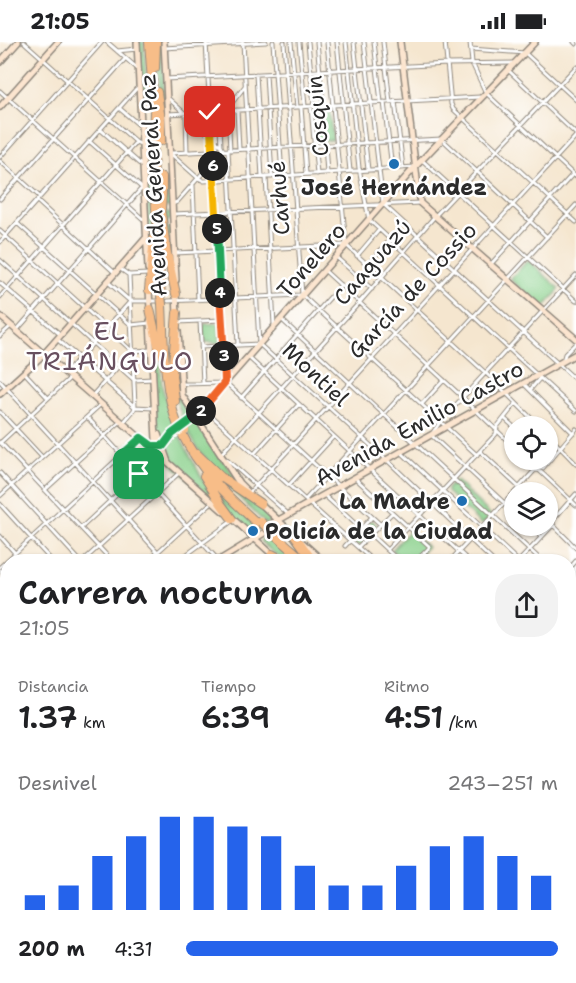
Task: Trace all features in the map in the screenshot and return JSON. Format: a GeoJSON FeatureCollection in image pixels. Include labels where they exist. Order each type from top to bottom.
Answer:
{"type":"FeatureCollection","features":[{"type":"Feature","properties":{"kind":"highway"},"geometry":{"type":"LineString","coordinates":[[148,102],[148,81],[152,69],[151,42]]}},
{"type":"Feature","properties":{"kind":"highway","name":"Avenida General Paz"},"geometry":{"type":"LineString","coordinates":[[152,69],[158,117],[157,156],[166,376],[173,403],[181,428],[212,480],[291,554]]}},
{"type":"Feature","properties":{"kind":"highway","name":"Avenida General Paz"},"geometry":{"type":"LineString","coordinates":[[152,69],[153,156],[160,211]]}},
{"type":"Feature","properties":{"kind":"highway"},"geometry":{"type":"LineString","coordinates":[[156,90],[161,120],[160,141]]}},
{"type":"Feature","properties":{"kind":"highway"},"geometry":{"type":"LineString","coordinates":[[143,143],[150,159],[155,183]]}},
{"type":"Feature","properties":{"kind":"highway"},"geometry":{"type":"LineString","coordinates":[[149,290],[162,194],[162,177]]}},
{"type":"Feature","properties":{"kind":"highway"},"geometry":{"type":"LineString","coordinates":[[160,211],[176,297]]}},
{"type":"Feature","properties":{"kind":"highway"},"geometry":{"type":"LineString","coordinates":[[150,305],[164,384],[173,403]]}},
{"type":"Feature","properties":{"kind":"highway"},"geometry":{"type":"LineString","coordinates":[[173,403],[172,376],[178,318]]}},
{"type":"Feature","properties":{"kind":"highway"},"geometry":{"type":"LineString","coordinates":[[194,452],[221,477],[261,504]]}},
{"type":"Feature","properties":{"kind":"highway"},"geometry":{"type":"LineString","coordinates":[[194,452],[196,464],[220,504],[233,519]]}},
{"type":"Feature","properties":{"kind":"highway","name":"Avenida General Paz"},"geometry":{"type":"LineString","coordinates":[[266,529],[296,554]]}},
{"type":"Feature","properties":{"kind":"highway"},"geometry":{"type":"LineString","coordinates":[[293,533],[308,554]]}},
{"type":"Feature","properties":{"kind":"street"},"geometry":{"type":"LineString","coordinates":[[0,62],[18,42]]}},
{"type":"Feature","properties":{"kind":"street"},"geometry":{"type":"LineString","coordinates":[[24,42],[110,118],[143,143]]}},
{"type":"Feature","properties":{"kind":"street"},"geometry":{"type":"LineString","coordinates":[[0,107],[58,42]]}},
{"type":"Feature","properties":{"kind":"street"},"geometry":{"type":"LineString","coordinates":[[102,42],[0,159],[89,249],[118,271],[129,275],[148,274]]}},
{"type":"Feature","properties":{"kind":"street"},"geometry":{"type":"LineString","coordinates":[[107,42],[138,69]]}},
{"type":"Feature","properties":{"kind":"street"},"geometry":{"type":"LineString","coordinates":[[137,42],[150,305]]}},
{"type":"Feature","properties":{"kind":"street"},"geometry":{"type":"LineString","coordinates":[[164,45],[266,42]]}},
{"type":"Feature","properties":{"kind":"street"},"geometry":{"type":"LineString","coordinates":[[273,42],[282,176]]}},
{"type":"Feature","properties":{"kind":"street","name":"Carhué"},"geometry":{"type":"LineString","coordinates":[[284,42],[302,295]]}},
{"type":"Feature","properties":{"kind":"street"},"geometry":{"type":"LineString","coordinates":[[291,42],[301,107]]}},
{"type":"Feature","properties":{"kind":"street"},"geometry":{"type":"LineString","coordinates":[[300,42],[301,107],[306,174]]}},
{"type":"Feature","properties":{"kind":"street"},"geometry":{"type":"LineString","coordinates":[[308,42],[317,174]]}},
{"type":"Feature","properties":{"kind":"street"},"geometry":{"type":"LineString","coordinates":[[317,42],[323,105]]}},
{"type":"Feature","properties":{"kind":"street","name":"Cosquín"},"geometry":{"type":"LineString","coordinates":[[327,42],[346,245]]}},
{"type":"Feature","properties":{"kind":"street"},"geometry":{"type":"LineString","coordinates":[[337,42],[350,171]]}},
{"type":"Feature","properties":{"kind":"street"},"geometry":{"type":"LineString","coordinates":[[346,42],[356,143],[369,220],[576,411]]}},
{"type":"Feature","properties":{"kind":"street"},"geometry":{"type":"LineString","coordinates":[[354,42],[368,170]]}},
{"type":"Feature","properties":{"kind":"street"},"geometry":{"type":"LineString","coordinates":[[364,42],[383,204],[576,381]]}},
{"type":"Feature","properties":{"kind":"street"},"geometry":{"type":"LineString","coordinates":[[374,42],[392,168]]}},
{"type":"Feature","properties":{"kind":"street"},"geometry":{"type":"LineString","coordinates":[[383,42],[390,102]]}},
{"type":"Feature","properties":{"kind":"street"},"geometry":{"type":"LineString","coordinates":[[400,42],[420,202],[576,341],[565,354],[563,361]]}},
{"type":"Feature","properties":{"kind":"street"},"geometry":{"type":"LineString","coordinates":[[445,42],[452,107],[576,222]]}},
{"type":"Feature","properties":{"kind":"street"},"geometry":{"type":"LineString","coordinates":[[470,42],[472,63],[484,95],[574,176],[490,264]]}},
{"type":"Feature","properties":{"kind":"street"},"geometry":{"type":"LineString","coordinates":[[525,42],[526,52],[576,100]]}},
{"type":"Feature","properties":{"kind":"street","name":"Tonelero"},"geometry":{"type":"LineString","coordinates":[[163,446],[173,433],[195,417],[415,167],[535,42]]}},
{"type":"Feature","properties":{"kind":"street","name":"Montiel"},"geometry":{"type":"LineString","coordinates":[[243,43],[259,344],[486,554]]}},
{"type":"Feature","properties":{"kind":"street"},"geometry":{"type":"LineString","coordinates":[[206,44],[225,382],[381,525]]}},
{"type":"Feature","properties":{"kind":"street","name":"Avenida General Paz"},"geometry":{"type":"LineString","coordinates":[[164,45],[182,395],[239,483],[316,554]]}},
{"type":"Feature","properties":{"kind":"street"},"geometry":{"type":"LineString","coordinates":[[471,49],[526,52]]}},
{"type":"Feature","properties":{"kind":"street"},"geometry":{"type":"LineString","coordinates":[[117,51],[137,50]]}},
{"type":"Feature","properties":{"kind":"street"},"geometry":{"type":"LineString","coordinates":[[0,199],[125,59]]}},
{"type":"Feature","properties":{"kind":"street"},"geometry":{"type":"LineString","coordinates":[[166,80],[377,67],[515,63]]}},
{"type":"Feature","properties":{"kind":"street","name":"Caaguazú"},"geometry":{"type":"LineString","coordinates":[[220,454],[316,351],[457,192],[576,67]]}},
{"type":"Feature","properties":{"kind":"street"},"geometry":{"type":"LineString","coordinates":[[508,70],[576,135]]}},
{"type":"Feature","properties":{"kind":"street"},"geometry":{"type":"LineString","coordinates":[[256,74],[260,148],[268,209],[274,327]]}},
{"type":"Feature","properties":{"kind":"street"},"geometry":{"type":"LineString","coordinates":[[266,74],[272,177]]}},
{"type":"Feature","properties":{"kind":"street"},"geometry":{"type":"LineString","coordinates":[[238,345],[229,180],[228,108],[245,86]]}},
{"type":"Feature","properties":{"kind":"street"},"geometry":{"type":"LineString","coordinates":[[0,242],[139,88]]}},
{"type":"Feature","properties":{"kind":"street"},"geometry":{"type":"LineString","coordinates":[[0,90],[146,221]]}},
{"type":"Feature","properties":{"kind":"street"},"geometry":{"type":"LineString","coordinates":[[168,114],[484,95]]}},
{"type":"Feature","properties":{"kind":"street"},"geometry":{"type":"LineString","coordinates":[[167,97],[222,148],[229,150],[442,139],[547,237]]}},
{"type":"Feature","properties":{"kind":"street"},"geometry":{"type":"LineString","coordinates":[[395,101],[403,168]]}},
{"type":"Feature","properties":{"kind":"street"},"geometry":{"type":"LineString","coordinates":[[119,108],[141,126]]}},
{"type":"Feature","properties":{"kind":"street"},"geometry":{"type":"LineString","coordinates":[[237,110],[239,149]]}},
{"type":"Feature","properties":{"kind":"street"},"geometry":{"type":"LineString","coordinates":[[172,204],[176,203],[193,184],[222,148],[219,111]]}},
{"type":"Feature","properties":{"kind":"street"},"geometry":{"type":"LineString","coordinates":[[186,113],[187,152]]}},
{"type":"Feature","properties":{"kind":"street"},"geometry":{"type":"LineString","coordinates":[[100,129],[143,167]]}},
{"type":"Feature","properties":{"kind":"street","name":"García de Cossio"},"geometry":{"type":"LineString","coordinates":[[249,493],[576,135]]}},
{"type":"Feature","properties":{"kind":"street"},"geometry":{"type":"LineString","coordinates":[[89,141],[143,188]]}},
{"type":"Feature","properties":{"kind":"street"},"geometry":{"type":"LineString","coordinates":[[0,297],[127,152],[143,143]]}},
{"type":"Feature","properties":{"kind":"street"},"geometry":{"type":"LineString","coordinates":[[325,145],[327,173]]}},
{"type":"Feature","properties":{"kind":"street"},"geometry":{"type":"LineString","coordinates":[[170,153],[212,151],[222,148]]}},
{"type":"Feature","properties":{"kind":"street"},"geometry":{"type":"LineString","coordinates":[[170,153],[204,181],[415,167]]}},
{"type":"Feature","properties":{"kind":"street"},"geometry":{"type":"LineString","coordinates":[[422,160],[576,301]]}},
{"type":"Feature","properties":{"kind":"street"},"geometry":{"type":"LineString","coordinates":[[193,184],[198,300]]}},
{"type":"Feature","properties":{"kind":"street"},"geometry":{"type":"LineString","coordinates":[[17,330],[143,188]]}},
{"type":"Feature","properties":{"kind":"street"},"geometry":{"type":"LineString","coordinates":[[173,214],[420,202]]}},
{"type":"Feature","properties":{"kind":"street"},"geometry":{"type":"LineString","coordinates":[[307,502],[327,477],[576,205]]}},
{"type":"Feature","properties":{"kind":"street"},"geometry":{"type":"LineString","coordinates":[[17,223],[131,325],[152,323],[156,444],[150,446]]}},
{"type":"Feature","properties":{"kind":"street"},"geometry":{"type":"LineString","coordinates":[[357,256],[379,230]]}},
{"type":"Feature","properties":{"kind":"street"},"geometry":{"type":"LineString","coordinates":[[0,231],[132,351],[152,350]]}},
{"type":"Feature","properties":{"kind":"street"},"geometry":{"type":"LineString","coordinates":[[367,265],[390,240]]}},
{"type":"Feature","properties":{"kind":"street"},"geometry":{"type":"LineString","coordinates":[[0,396],[45,354],[118,271],[147,242]]}},
{"type":"Feature","properties":{"kind":"street"},"geometry":{"type":"LineString","coordinates":[[175,253],[346,245],[528,416]]}},
{"type":"Feature","properties":{"kind":"street"},"geometry":{"type":"LineString","coordinates":[[336,257],[372,289]]}},
{"type":"Feature","properties":{"kind":"street"},"geometry":{"type":"LineString","coordinates":[[0,260],[134,380],[153,379]]}},
{"type":"Feature","properties":{"kind":"street"},"geometry":{"type":"LineString","coordinates":[[324,270],[504,437]]}},
{"type":"Feature","properties":{"kind":"street"},"geometry":{"type":"LineString","coordinates":[[45,490],[122,422],[135,407],[129,275]]}},
{"type":"Feature","properties":{"kind":"street"},"geometry":{"type":"LineString","coordinates":[[504,502],[431,435],[576,275]]}},
{"type":"Feature","properties":{"kind":"street"},"geometry":{"type":"LineString","coordinates":[[108,282],[130,301],[150,305],[176,297],[198,300],[302,295],[477,455]]}},
{"type":"Feature","properties":{"kind":"street"},"geometry":{"type":"LineString","coordinates":[[0,283],[105,382],[135,407],[155,408]]}},
{"type":"Feature","properties":{"kind":"street"},"geometry":{"type":"LineString","coordinates":[[241,398],[341,285]]}},
{"type":"Feature","properties":{"kind":"street"},"geometry":{"type":"LineString","coordinates":[[66,373],[130,301]]}},
{"type":"Feature","properties":{"kind":"street"},"geometry":{"type":"LineString","coordinates":[[0,316],[272,554]]}},
{"type":"Feature","properties":{"kind":"street"},"geometry":{"type":"LineString","coordinates":[[178,318],[200,321],[222,320]]}},
{"type":"Feature","properties":{"kind":"street"},"geometry":{"type":"LineString","coordinates":[[281,319],[535,554]]}},
{"type":"Feature","properties":{"kind":"street"},"geometry":{"type":"LineString","coordinates":[[200,321],[203,383]]}},
{"type":"Feature","properties":{"kind":"street"},"geometry":{"type":"LineString","coordinates":[[0,336],[11,326]]}},
{"type":"Feature","properties":{"kind":"street"},"geometry":{"type":"LineString","coordinates":[[201,347],[259,344]]}},
{"type":"Feature","properties":{"kind":"street"},"geometry":{"type":"LineString","coordinates":[[92,396],[132,351]]}},
{"type":"Feature","properties":{"kind":"street","name":"Avenida Emilio Castro"},"geometry":{"type":"LineString","coordinates":[[230,554],[274,522],[307,502],[324,495],[524,383],[539,377],[576,354]]}},
{"type":"Feature","properties":{"kind":"street"},"geometry":{"type":"LineString","coordinates":[[248,357],[462,554]]}},
{"type":"Feature","properties":{"kind":"street"},"geometry":{"type":"LineString","coordinates":[[24,373],[48,398]]}},
{"type":"Feature","properties":{"kind":"street"},"geometry":{"type":"LineString","coordinates":[[71,377],[0,442],[104,554]]}},
{"type":"Feature","properties":{"kind":"street"},"geometry":{"type":"LineString","coordinates":[[530,390],[539,377]]}},
{"type":"Feature","properties":{"kind":"street"},"geometry":{"type":"LineString","coordinates":[[422,404],[444,380]]}},
{"type":"Feature","properties":{"kind":"street"},"geometry":{"type":"LineString","coordinates":[[0,381],[158,552],[212,502]]}},
{"type":"Feature","properties":{"kind":"street"},"geometry":{"type":"LineString","coordinates":[[181,384],[225,382]]}},
{"type":"Feature","properties":{"kind":"street"},"geometry":{"type":"LineString","coordinates":[[524,383],[574,431],[558,451]]}},
{"type":"Feature","properties":{"kind":"street"},"geometry":{"type":"LineString","coordinates":[[506,416],[516,403]]}},
{"type":"Feature","properties":{"kind":"street"},"geometry":{"type":"LineString","coordinates":[[0,496],[101,404]]}},
{"type":"Feature","properties":{"kind":"street"},"geometry":{"type":"LineString","coordinates":[[254,454],[299,404]]}},
{"type":"Feature","properties":{"kind":"street"},"geometry":{"type":"LineString","coordinates":[[203,408],[366,554]]}},
{"type":"Feature","properties":{"kind":"street"},"geometry":{"type":"LineString","coordinates":[[0,411],[42,457]]}},
{"type":"Feature","properties":{"kind":"street"},"geometry":{"type":"LineString","coordinates":[[87,417],[212,554]]}},
{"type":"Feature","properties":{"kind":"street"},"geometry":{"type":"LineString","coordinates":[[387,550],[496,434],[497,427],[504,418]]}},
{"type":"Feature","properties":{"kind":"street"},"geometry":{"type":"LineString","coordinates":[[156,429],[169,464]]}},
{"type":"Feature","properties":{"kind":"street"},"geometry":{"type":"LineString","coordinates":[[289,485],[333,437]]}},
{"type":"Feature","properties":{"kind":"street"},"geometry":{"type":"LineString","coordinates":[[0,536],[15,553],[141,438]]}},
{"type":"Feature","properties":{"kind":"street"},"geometry":{"type":"LineString","coordinates":[[558,445],[576,464]]}},
{"type":"Feature","properties":{"kind":"street"},"geometry":{"type":"LineString","coordinates":[[150,446],[163,446]]}},
{"type":"Feature","properties":{"kind":"street"},"geometry":{"type":"LineString","coordinates":[[480,451],[513,482]]}},
{"type":"Feature","properties":{"kind":"street"},"geometry":{"type":"LineString","coordinates":[[401,452],[511,554]]}},
{"type":"Feature","properties":{"kind":"street"},"geometry":{"type":"LineString","coordinates":[[220,454],[289,515]]}},
{"type":"Feature","properties":{"kind":"street"},"geometry":{"type":"LineString","coordinates":[[524,482],[534,471],[539,470],[576,505]]}},
{"type":"Feature","properties":{"kind":"street"},"geometry":{"type":"LineString","coordinates":[[0,473],[75,554]]}},
{"type":"Feature","properties":{"kind":"street"},"geometry":{"type":"LineString","coordinates":[[90,554],[179,473]]}},
{"type":"Feature","properties":{"kind":"street"},"geometry":{"type":"LineString","coordinates":[[81,528],[139,474]]}},
{"type":"Feature","properties":{"kind":"street"},"geometry":{"type":"LineString","coordinates":[[355,478],[430,547],[426,554]]}},
{"type":"Feature","properties":{"kind":"street"},"geometry":{"type":"LineString","coordinates":[[558,514],[576,494]]}},
{"type":"Feature","properties":{"kind":"street"},"geometry":{"type":"LineString","coordinates":[[324,495],[361,529]]}},
{"type":"Feature","properties":{"kind":"street"},"geometry":{"type":"LineString","coordinates":[[0,504],[43,554]]}},
{"type":"Feature","properties":{"kind":"street"},"geometry":{"type":"LineString","coordinates":[[456,554],[504,504]]}},
{"type":"Feature","properties":{"kind":"street"},"geometry":{"type":"LineString","coordinates":[[358,547],[392,513]]}},
{"type":"Feature","properties":{"kind":"street"},"geometry":{"type":"LineString","coordinates":[[345,546],[372,517]]}},
{"type":"Feature","properties":{"kind":"street"},"geometry":{"type":"LineString","coordinates":[[187,554],[233,519]]}},
{"type":"Feature","properties":{"kind":"street"},"geometry":{"type":"LineString","coordinates":[[558,530],[576,548]]}},
{"type":"Feature","properties":{"kind":"street"},"geometry":{"type":"LineString","coordinates":[[371,535],[391,554]]}},
{"type":"Feature","properties":{"kind":"street"},"geometry":{"type":"LineString","coordinates":[[525,554],[541,537]]}},
{"type":"Feature","properties":{"kind":"green space"},"geometry":{"type":"Polygon","coordinates":[[[139,42],[144,42],[147,94],[142,94],[139,42]]]}},
{"type":"Feature","properties":{"kind":"green space"},"geometry":{"type":"Polygon","coordinates":[[[157,42],[163,42],[165,126],[162,135],[162,112],[157,42]]]}},
{"type":"Feature","properties":{"kind":"green space"},"geometry":{"type":"Polygon","coordinates":[[[329,108],[333,140],[317,142],[313,110],[329,108]]]}},
{"type":"Feature","properties":{"kind":"green space"},"geometry":{"type":"Polygon","coordinates":[[[149,145],[154,223],[150,272],[145,170],[145,151],[149,145]]]}},
{"type":"Feature","properties":{"kind":"green space"},"geometry":{"type":"Polygon","coordinates":[[[167,179],[171,206],[165,206],[165,211],[164,186],[167,185],[167,179]]]}},
{"type":"Feature","properties":{"kind":"green space"},"geometry":{"type":"Polygon","coordinates":[[[165,213],[170,213],[167,228],[170,228],[175,278],[166,236],[165,213]]]}},
{"type":"Feature","properties":{"kind":"green space"},"geometry":{"type":"Polygon","coordinates":[[[527,261],[559,288],[545,306],[542,307],[511,280],[527,261]]]}},
{"type":"Feature","properties":{"kind":"green space"},"geometry":{"type":"Polygon","coordinates":[[[218,323],[220,342],[204,342],[203,326],[218,323]]]}},
{"type":"Feature","properties":{"kind":"green space"},"geometry":{"type":"Polygon","coordinates":[[[153,326],[159,352],[162,387],[176,428],[164,441],[157,428],[153,326]]]}},
{"type":"Feature","properties":{"kind":"green space"},"geometry":{"type":"Polygon","coordinates":[[[178,336],[180,394],[191,415],[184,422],[176,399],[174,378],[178,336]]]}},
{"type":"Feature","properties":{"kind":"green space"},"geometry":{"type":"Polygon","coordinates":[[[195,421],[245,491],[204,457],[186,427],[195,421]]]}},
{"type":"Feature","properties":{"kind":"green space"},"geometry":{"type":"Polygon","coordinates":[[[178,433],[222,508],[170,463],[165,450],[178,433]]]}},
{"type":"Feature","properties":{"kind":"green space"},"geometry":{"type":"Polygon","coordinates":[[[217,475],[256,502],[273,518],[266,524],[217,475]]]}},
{"type":"Feature","properties":{"kind":"green space"},"geometry":{"type":"Polygon","coordinates":[[[205,476],[259,529],[251,532],[229,513],[205,476]]]}},
{"type":"Feature","properties":{"kind":"green space"},"geometry":{"type":"Polygon","coordinates":[[[454,481],[490,514],[483,524],[447,492],[454,481]]]}},
{"type":"Feature","properties":{"kind":"green space"},"geometry":{"type":"Polygon","coordinates":[[[372,520],[377,526],[360,545],[357,545],[353,539],[372,520]]]}},
{"type":"Feature","properties":{"kind":"green space"},"geometry":{"type":"Polygon","coordinates":[[[280,526],[291,535],[306,554],[302,554],[273,530],[280,526]]]}},
{"type":"Feature","properties":{"kind":"green space"},"geometry":{"type":"Polygon","coordinates":[[[409,531],[427,547],[421,554],[396,554],[392,550],[409,531]]]}},
{"type":"Feature","properties":{"kind":"green space"},"geometry":{"type":"Polygon","coordinates":[[[266,535],[286,554],[275,554],[261,541],[266,535]]]}},
{"type":"Feature","properties":{"kind":"place","name":"José Hernández"},"geometry":{"type":"Point","coordinates":[394,164]}},
{"type":"Feature","properties":{"kind":"place","name":"La Madre"},"geometry":{"type":"Point","coordinates":[462,501]}},
{"type":"Feature","properties":{"kind":"place","name":"Policía de la Ciudad"},"geometry":{"type":"Point","coordinates":[253,531]}},
{"type":"Feature","properties":{"kind":"district","name":"EL TRIÁNGULO"},"geometry":{"type":"Point","coordinates":[110,346]}},
{"type":"Feature","properties":{"kind":"route"},"geometry":{"type":"LineString","coordinates":[[139,474],[122,455],[141,438],[151,446],[163,446],[173,433],[195,417],[225,382],[210,112]]}}]}
